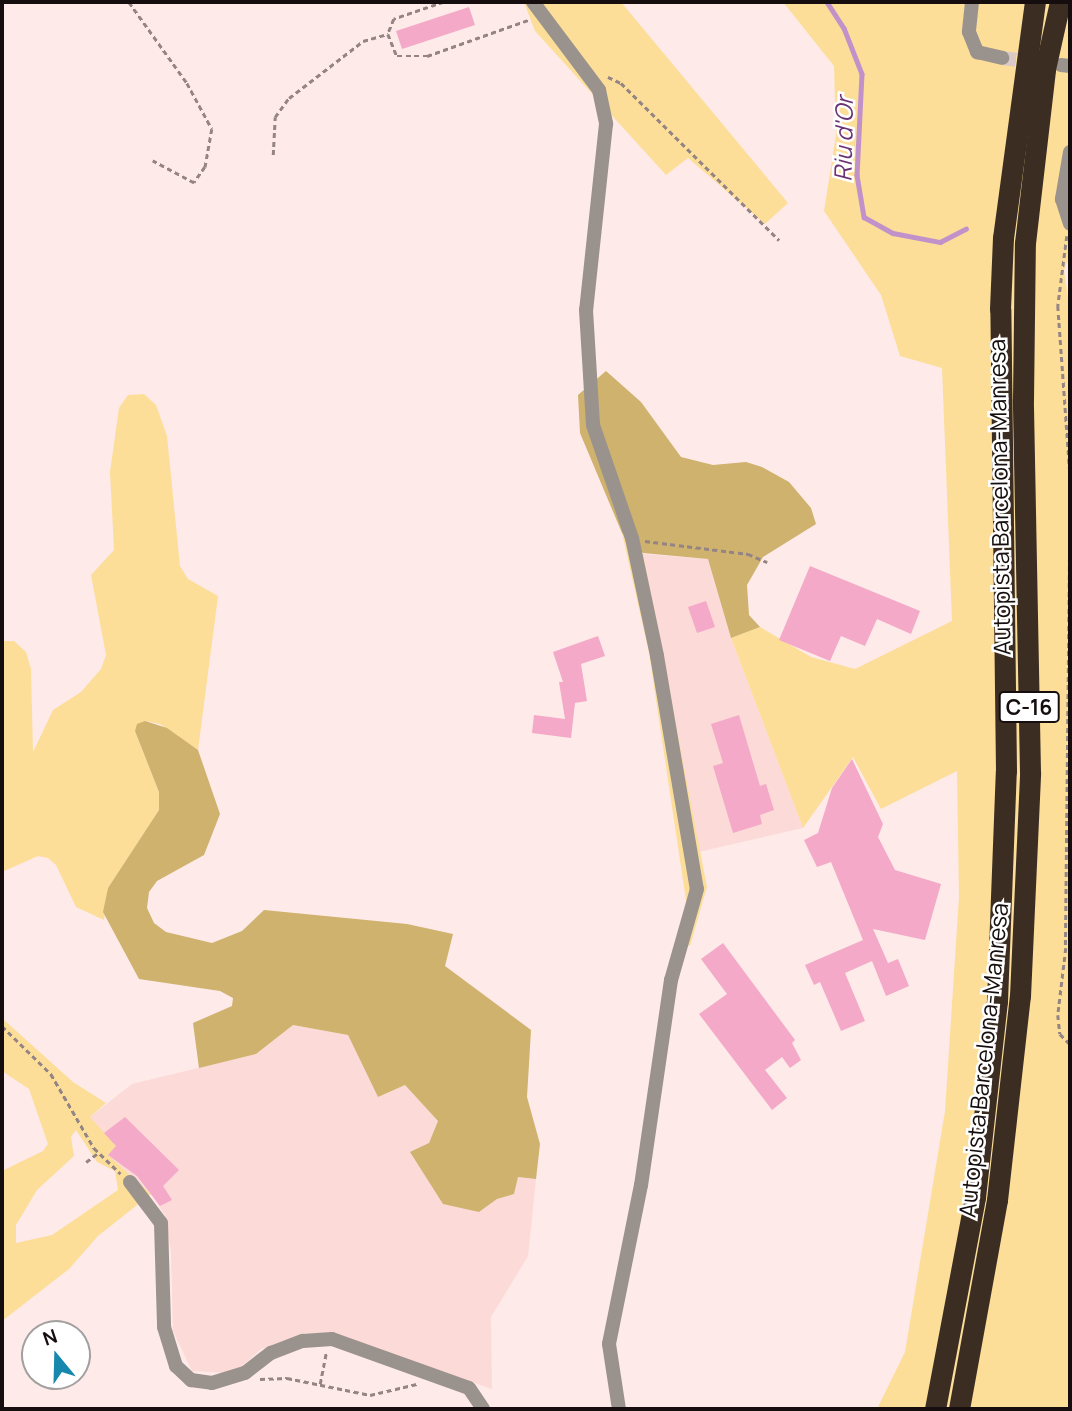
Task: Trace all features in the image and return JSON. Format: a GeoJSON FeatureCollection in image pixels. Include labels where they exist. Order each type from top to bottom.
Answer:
{"type":"FeatureCollection","features":[{"type":"Feature","properties":{"kind":"highway","name":"Autopista Barcelona-Manresa"},"geometry":{"type":"LineString","coordinates":[[935,1409],[975,1197],[997,1001],[1006,771],[1000,309],[1003,238],[1035,2]]}},
{"type":"Feature","properties":{"kind":"highway","name":"Autopista Barcelona-Manresa"},"geometry":{"type":"LineString","coordinates":[[959,1409],[997,1200],[1020,996],[1030,772],[1023,399],[1025,243],[1045,69],[1060,2]]}},
{"type":"Feature","properties":{"kind":"street"},"geometry":{"type":"LineString","coordinates":[[533,2],[599,90],[606,124],[586,310],[593,425],[632,538],[657,656],[697,889],[671,980],[641,1185],[609,1344],[619,1409]]}},
{"type":"Feature","properties":{"kind":"street"},"geometry":{"type":"LineString","coordinates":[[972,2],[969,32],[978,51],[1002,58]]}},
{"type":"Feature","properties":{"kind":"street"},"geometry":{"type":"LineString","coordinates":[[1070,152],[1062,199],[1070,225]]}},
{"type":"Feature","properties":{"kind":"street"},"geometry":{"type":"LineString","coordinates":[[130,1181],[161,1223],[164,1327],[176,1366],[191,1380],[212,1383],[245,1373],[271,1353],[293,1345],[336,1340],[469,1388],[483,1409]]}},
{"type":"Feature","properties":{"kind":"path"},"geometry":{"type":"LineString","coordinates":[[129,2],[187,83],[212,129],[205,167],[194,183],[153,161]]}},
{"type":"Feature","properties":{"kind":"path"},"geometry":{"type":"LineString","coordinates":[[444,2],[394,19],[388,34],[397,56],[412,59],[542,16]]}},
{"type":"Feature","properties":{"kind":"path"},"geometry":{"type":"LineString","coordinates":[[274,155],[275,117],[289,98],[363,41],[388,34]]}},
{"type":"Feature","properties":{"kind":"path"},"geometry":{"type":"LineString","coordinates":[[591,79],[605,76],[621,83],[779,240]]}},
{"type":"Feature","properties":{"kind":"path"},"geometry":{"type":"LineString","coordinates":[[1070,225],[1064,244],[1058,306],[1070,472]]}},
{"type":"Feature","properties":{"kind":"path"},"geometry":{"type":"LineString","coordinates":[[1070,533],[1067,935],[1058,1014],[1060,1034],[1070,1044]]}},
{"type":"Feature","properties":{"kind":"path"},"geometry":{"type":"LineString","coordinates":[[632,538],[748,554],[767,562]]}},
{"type":"Feature","properties":{"kind":"path"},"geometry":{"type":"LineString","coordinates":[[2,1026],[51,1074],[98,1153],[130,1181]]}},
{"type":"Feature","properties":{"kind":"path"},"geometry":{"type":"LineString","coordinates":[[86,1162],[98,1153]]}},
{"type":"Feature","properties":{"kind":"path"},"geometry":{"type":"LineString","coordinates":[[320,1384],[323,1358],[336,1340]]}},
{"type":"Feature","properties":{"kind":"path"},"geometry":{"type":"LineString","coordinates":[[252,1380],[288,1377],[370,1395],[440,1376]]}},
{"type":"Feature","properties":{"kind":"shaded area"},"geometry":{"type":"Polygon","coordinates":[[[524,2],[621,2],[788,203],[765,224],[688,158],[666,175],[535,31],[524,2]]]}},
{"type":"Feature","properties":{"kind":"shaded area"},"geometry":{"type":"Polygon","coordinates":[[[783,2],[1070,2],[1070,255],[1064,270],[1070,311],[1070,1409],[877,1409],[905,1352],[945,1111],[959,897],[957,771],[881,809],[853,757],[803,828],[731,638],[760,627],[811,657],[855,669],[952,621],[942,368],[900,356],[881,295],[824,211],[836,135],[834,66],[783,2]]]}},
{"type":"Feature","properties":{"kind":"shaded area"},"geometry":{"type":"Polygon","coordinates":[[[606,371],[641,402],[681,457],[713,465],[746,462],[762,467],[789,482],[811,508],[816,524],[763,557],[747,585],[749,615],[760,627],[731,638],[708,559],[643,553],[622,533],[580,433],[578,395],[606,371]]]}},
{"type":"Feature","properties":{"kind":"shaded area"},"geometry":{"type":"Polygon","coordinates":[[[144,394],[156,405],[167,436],[180,566],[188,579],[218,596],[198,750],[160,724],[145,721],[135,731],[159,792],[159,810],[108,888],[104,920],[76,907],[56,865],[48,858],[38,856],[2,872],[2,641],[14,641],[26,652],[31,669],[33,752],[53,710],[81,692],[101,669],[106,655],[91,575],[114,550],[110,472],[119,408],[128,395],[144,394]]]}},
{"type":"Feature","properties":{"kind":"shaded area"},"geometry":{"type":"Polygon","coordinates":[[[622,533],[643,554],[707,887],[690,946],[676,941],[687,907],[649,653],[622,533]]]}},
{"type":"Feature","properties":{"kind":"shaded area"},"geometry":{"type":"Polygon","coordinates":[[[643,554],[708,559],[731,638],[803,828],[698,852],[643,554]]]}},
{"type":"Feature","properties":{"kind":"shaded area"},"geometry":{"type":"Polygon","coordinates":[[[145,721],[167,728],[198,750],[220,814],[204,855],[157,881],[149,892],[147,908],[154,923],[166,932],[212,943],[242,931],[264,910],[407,924],[453,934],[445,966],[531,1030],[527,1097],[540,1144],[536,1179],[518,1177],[514,1194],[497,1199],[479,1212],[443,1204],[410,1152],[429,1143],[438,1121],[405,1085],[378,1097],[348,1035],[293,1025],[256,1054],[199,1068],[193,1023],[232,1006],[233,998],[220,991],[139,979],[103,912],[108,888],[159,810],[159,792],[135,731],[137,724],[145,721]]]}},
{"type":"Feature","properties":{"kind":"shaded area"},"geometry":{"type":"Polygon","coordinates":[[[4,1020],[73,1082],[106,1103],[90,1117],[116,1146],[108,1155],[151,1194],[98,1236],[69,1269],[2,1321],[2,1171],[43,1151],[48,1144],[29,1089],[2,1071],[4,1020]],[[76,1130],[71,1137],[74,1156],[37,1190],[16,1225],[16,1243],[52,1235],[118,1190],[115,1171],[97,1162],[76,1130]]]}},
{"type":"Feature","properties":{"kind":"shaded area"},"geometry":{"type":"Polygon","coordinates":[[[293,1025],[348,1035],[378,1097],[405,1085],[438,1121],[429,1143],[479,1212],[497,1199],[514,1194],[517,1177],[536,1179],[528,1256],[491,1317],[492,1389],[335,1334],[261,1349],[239,1369],[225,1373],[192,1371],[173,1331],[171,1252],[165,1215],[151,1194],[108,1155],[90,1117],[132,1084],[256,1054],[293,1025]]]}},
{"type":"Feature","properties":{"kind":"building"},"geometry":{"type":"Polygon","coordinates":[[[469,7],[475,25],[402,49],[396,31],[469,7]]]}},
{"type":"Feature","properties":{"kind":"building"},"geometry":{"type":"Polygon","coordinates":[[[810,566],[920,611],[911,634],[877,619],[865,646],[841,636],[830,661],[779,640],[810,566]]]}},
{"type":"Feature","properties":{"kind":"building"},"geometry":{"type":"Polygon","coordinates":[[[706,601],[715,627],[697,633],[688,607],[706,601]]]}},
{"type":"Feature","properties":{"kind":"building"},"geometry":{"type":"Polygon","coordinates":[[[598,636],[605,656],[581,664],[587,701],[575,703],[571,738],[532,733],[534,715],[565,719],[559,682],[563,682],[553,652],[598,636]]]}},
{"type":"Feature","properties":{"kind":"building"},"geometry":{"type":"Polygon","coordinates":[[[739,715],[760,786],[766,784],[774,810],[760,815],[762,824],[733,833],[713,766],[723,763],[711,724],[739,715]]]}},
{"type":"Feature","properties":{"kind":"building"},"geometry":{"type":"Polygon","coordinates":[[[852,759],[883,824],[878,837],[895,870],[941,884],[925,940],[873,929],[888,963],[898,959],[909,986],[886,996],[872,961],[845,973],[865,1021],[841,1031],[820,982],[814,985],[805,965],[863,940],[831,862],[817,867],[804,840],[818,833],[832,788],[852,759]]]}},
{"type":"Feature","properties":{"kind":"building"},"geometry":{"type":"Polygon","coordinates":[[[723,943],[795,1040],[792,1043],[801,1060],[790,1068],[782,1057],[765,1070],[787,1098],[772,1110],[699,1014],[727,994],[701,959],[723,943]]]}},
{"type":"Feature","properties":{"kind":"building"},"geometry":{"type":"Polygon","coordinates":[[[125,1117],[179,1170],[163,1186],[172,1200],[160,1206],[137,1176],[108,1155],[116,1146],[104,1133],[125,1117]]]}},
{"type":"Feature","properties":{"kind":"waterway","name":"Riu d'Or"},"geometry":{"type":"LineString","coordinates":[[827,2],[844,28],[862,74],[857,175],[864,217],[893,233],[940,242],[966,229]]}},
{"type":"Feature","properties":{"kind":"tunnel"},"geometry":{"type":"LineString","coordinates":[[1002,58],[1036,62]]}}]}
